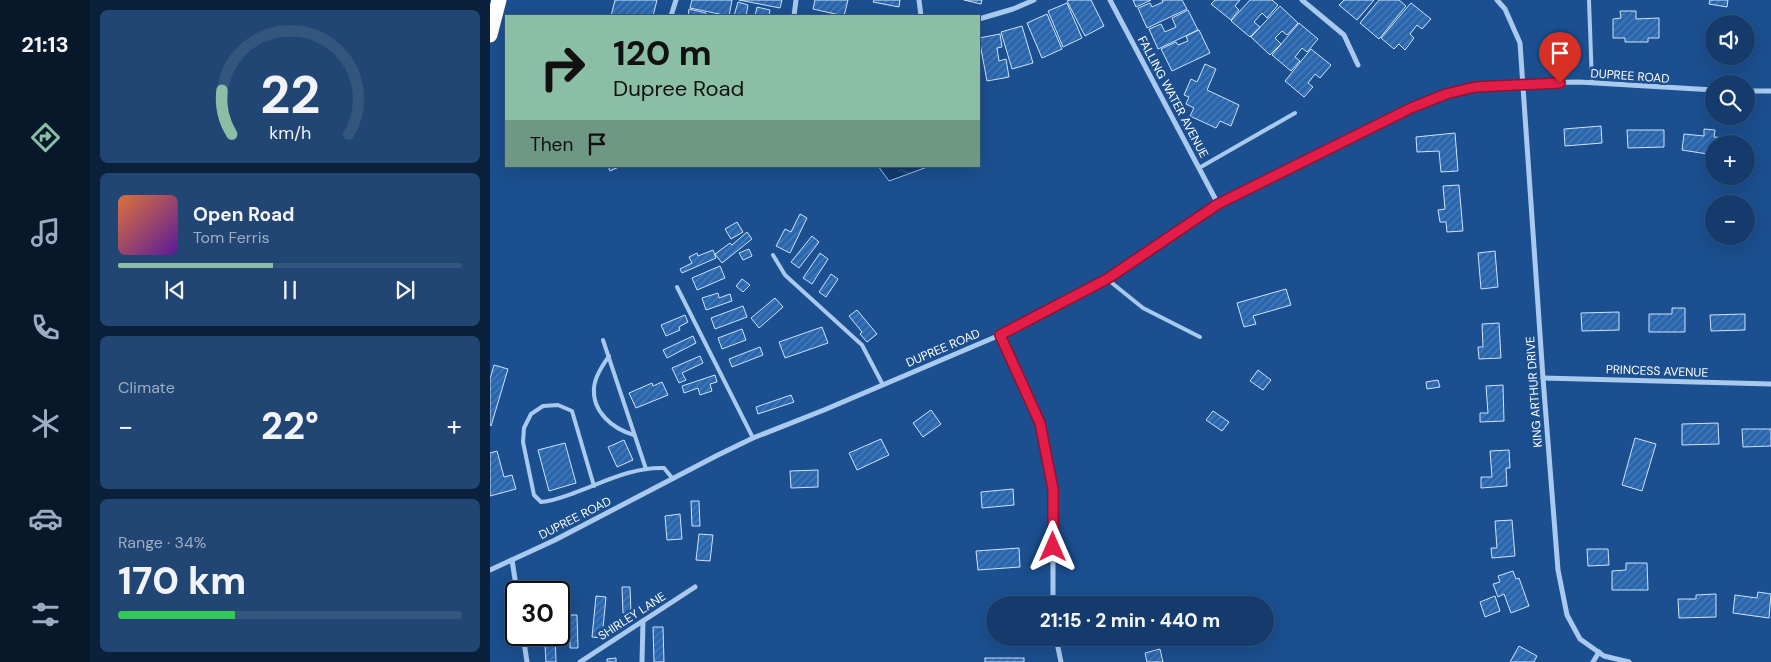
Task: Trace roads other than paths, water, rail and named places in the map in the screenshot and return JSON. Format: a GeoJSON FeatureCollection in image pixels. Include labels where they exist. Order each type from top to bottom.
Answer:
{"type":"FeatureCollection","features":[{"type":"Feature","properties":{"kind":"highway"},"geometry":{"type":"LineString","coordinates":[[490,35],[499,0]]}},
{"type":"Feature","properties":{"kind":"street"},"geometry":{"type":"LineString","coordinates":[[672,15],[676,0]]}},
{"type":"Feature","properties":{"kind":"street"},"geometry":{"type":"LineString","coordinates":[[794,15],[796,0]]}},
{"type":"Feature","properties":{"kind":"street"},"geometry":{"type":"LineString","coordinates":[[919,0],[921,15]]}},
{"type":"Feature","properties":{"kind":"street"},"geometry":{"type":"LineString","coordinates":[[980,19],[1013,9],[1034,0]]}},
{"type":"Feature","properties":{"kind":"street","name":"FALLING WATER AVENUE"},"geometry":{"type":"LineString","coordinates":[[1110,0],[1218,204]]}},
{"type":"Feature","properties":{"kind":"street"},"geometry":{"type":"LineString","coordinates":[[1302,0],[1344,36],[1358,65]]}},
{"type":"Feature","properties":{"kind":"street","name":"KING ARTHUR DRIVE"},"geometry":{"type":"LineString","coordinates":[[1497,0],[1505,9],[1520,43],[1558,570],[1567,615],[1580,639],[1604,656],[1629,662]]}},
{"type":"Feature","properties":{"kind":"street","name":"DUPREE ROAD"},"geometry":{"type":"LineString","coordinates":[[490,570],[598,518],[753,438],[1000,335],[1107,279],[1218,204],[1411,108],[1446,94],[1475,87],[1523,83],[1592,83],[1705,89]]}},
{"type":"Feature","properties":{"kind":"street"},"geometry":{"type":"LineString","coordinates":[[1755,90],[1771,91]]}},
{"type":"Feature","properties":{"kind":"street"},"geometry":{"type":"LineString","coordinates":[[1000,335],[1040,423],[1053,489],[1053,596]]}},
{"type":"Feature","properties":{"kind":"street","name":"PRINCESS AVENUE"},"geometry":{"type":"LineString","coordinates":[[1543,378],[1771,384]]}},
{"type":"Feature","properties":{"kind":"street"},"geometry":{"type":"LineString","coordinates":[[512,560],[515,581]]}},
{"type":"Feature","properties":{"kind":"street","name":"SHIRLEY LANE"},"geometry":{"type":"LineString","coordinates":[[580,662],[695,587]]}},
{"type":"Feature","properties":{"kind":"street"},"geometry":{"type":"LineString","coordinates":[[642,662],[643,621]]}},
{"type":"Feature","properties":{"kind":"street"},"geometry":{"type":"LineString","coordinates":[[525,646],[527,662]]}},
{"type":"Feature","properties":{"kind":"street"},"geometry":{"type":"LineString","coordinates":[[1058,646],[1061,662]]}},
{"type":"Feature","properties":{"kind":"street"},"geometry":{"type":"LineString","coordinates":[[1593,662],[1599,652]]}},
{"type":"Feature","properties":{"kind":"lane"},"geometry":{"type":"LineString","coordinates":[[1588,0],[1592,83]]}},
{"type":"Feature","properties":{"kind":"lane"},"geometry":{"type":"LineString","coordinates":[[1199,168],[1295,113]]}},
{"type":"Feature","properties":{"kind":"lane"},"geometry":{"type":"LineString","coordinates":[[773,254],[786,275],[862,345],[883,385]]}},
{"type":"Feature","properties":{"kind":"lane"},"geometry":{"type":"LineString","coordinates":[[1107,279],[1143,308],[1200,337]]}},
{"type":"Feature","properties":{"kind":"lane"},"geometry":{"type":"LineString","coordinates":[[677,287],[753,438]]}},
{"type":"Feature","properties":{"kind":"lane"},"geometry":{"type":"LineString","coordinates":[[603,340],[610,356],[615,379],[646,469]]}},
{"type":"Feature","properties":{"kind":"lane"},"geometry":{"type":"LineString","coordinates":[[610,356],[600,370],[594,388],[597,407],[607,420],[621,431],[634,435]]}},
{"type":"Feature","properties":{"kind":"lane"},"geometry":{"type":"LineString","coordinates":[[594,486],[572,411],[558,405],[543,406],[531,414],[524,428],[523,442],[534,495],[541,502],[550,502],[594,486],[626,473],[646,469],[664,468],[673,479]]}},
{"type":"Feature","properties":{"kind":"water"},"geometry":{"type":"Polygon","coordinates":[[[879,167],[927,167],[889,181],[879,167]]]}}]}
